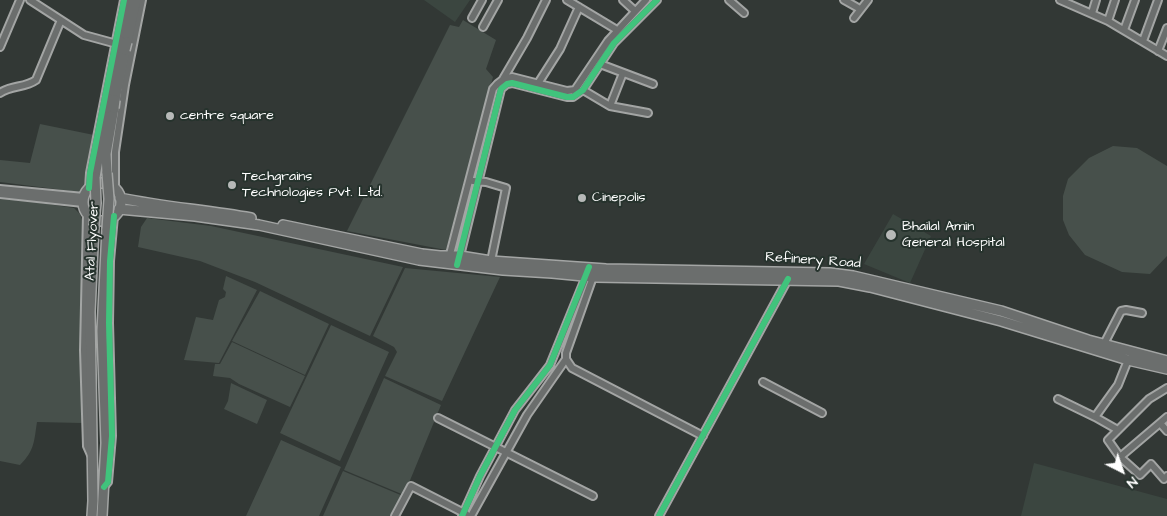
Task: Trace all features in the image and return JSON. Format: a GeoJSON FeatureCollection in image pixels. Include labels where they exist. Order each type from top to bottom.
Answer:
{"type":"FeatureCollection","features":[{"type":"Feature","properties":{"kind":"main road","name":"Atal Flyover"},"geometry":{"type":"LineString","coordinates":[[92,516],[94,501],[90,312],[96,203],[95,178],[129,0]]}},
{"type":"Feature","properties":{"kind":"main road","name":"Atal Flyover"},"geometry":{"type":"LineString","coordinates":[[102,516],[106,443],[102,331],[109,199],[106,154],[136,0]]}},
{"type":"Feature","properties":{"kind":"main road"},"geometry":{"type":"LineString","coordinates":[[103,183],[115,188],[120,198],[117,212],[109,219],[97,220],[87,214],[83,200],[89,188],[103,183]]}},
{"type":"Feature","properties":{"kind":"main road"},"geometry":{"type":"LineString","coordinates":[[120,198],[282,227],[419,260],[452,259]]}},
{"type":"Feature","properties":{"kind":"main road"},"geometry":{"type":"LineString","coordinates":[[117,212],[196,213]]}},
{"type":"Feature","properties":{"kind":"main road","name":"Refinery Road"},"geometry":{"type":"LineString","coordinates":[[452,259],[491,261],[591,272]]}},
{"type":"Feature","properties":{"kind":"main road","name":"Refinery Road"},"geometry":{"type":"LineString","coordinates":[[452,259],[591,272],[784,277],[839,281],[870,287],[1001,321],[1167,370]]}},
{"type":"Feature","properties":{"kind":"main road","name":"Refinery Road"},"geometry":{"type":"LineString","coordinates":[[784,277],[844,274],[868,279],[1001,311],[1104,344],[1167,361]]}},
{"type":"Feature","properties":{"kind":"street"},"geometry":{"type":"LineString","coordinates":[[0,45],[20,0]]}},
{"type":"Feature","properties":{"kind":"street"},"geometry":{"type":"LineString","coordinates":[[30,0],[84,35],[115,44],[133,46]]}},
{"type":"Feature","properties":{"kind":"street"},"geometry":{"type":"LineString","coordinates":[[89,188],[102,104],[124,0]]}},
{"type":"Feature","properties":{"kind":"street"},"geometry":{"type":"LineString","coordinates":[[115,188],[114,152],[142,0]]}},
{"type":"Feature","properties":{"kind":"street"},"geometry":{"type":"LineString","coordinates":[[472,18],[482,0]]}},
{"type":"Feature","properties":{"kind":"street"},"geometry":{"type":"LineString","coordinates":[[483,27],[497,0]]}},
{"type":"Feature","properties":{"kind":"street"},"geometry":{"type":"LineString","coordinates":[[452,259],[492,89],[503,79],[546,0]]}},
{"type":"Feature","properties":{"kind":"street"},"geometry":{"type":"LineString","coordinates":[[567,0],[617,30]]}},
{"type":"Feature","properties":{"kind":"street"},"geometry":{"type":"LineString","coordinates":[[624,0],[635,11]]}},
{"type":"Feature","properties":{"kind":"street"},"geometry":{"type":"LineString","coordinates":[[452,259],[477,182],[501,89],[506,84],[512,83],[567,91],[575,90],[617,30],[646,0]]}},
{"type":"Feature","properties":{"kind":"street"},"geometry":{"type":"LineString","coordinates":[[503,79],[512,77],[570,97],[577,95],[583,90],[619,38],[657,0]]}},
{"type":"Feature","properties":{"kind":"street"},"geometry":{"type":"LineString","coordinates":[[729,0],[744,13]]}},
{"type":"Feature","properties":{"kind":"street"},"geometry":{"type":"LineString","coordinates":[[844,0],[860,9]]}},
{"type":"Feature","properties":{"kind":"street"},"geometry":{"type":"LineString","coordinates":[[854,18],[868,0]]}},
{"type":"Feature","properties":{"kind":"street"},"geometry":{"type":"LineString","coordinates":[[1060,0],[1072,2],[1167,56]]}},
{"type":"Feature","properties":{"kind":"street"},"geometry":{"type":"LineString","coordinates":[[1092,13],[1096,0]]}},
{"type":"Feature","properties":{"kind":"street"},"geometry":{"type":"LineString","coordinates":[[1108,21],[1115,0]]}},
{"type":"Feature","properties":{"kind":"street"},"geometry":{"type":"LineString","coordinates":[[1124,30],[1135,0]]}},
{"type":"Feature","properties":{"kind":"street"},"geometry":{"type":"LineString","coordinates":[[1143,42],[1158,0]]}},
{"type":"Feature","properties":{"kind":"street"},"geometry":{"type":"LineString","coordinates":[[536,86],[560,48],[579,7]]}},
{"type":"Feature","properties":{"kind":"street"},"geometry":{"type":"LineString","coordinates":[[1,92],[10,87],[29,85],[36,80],[61,20]]}},
{"type":"Feature","properties":{"kind":"street"},"geometry":{"type":"LineString","coordinates":[[1158,51],[1167,28]]}},
{"type":"Feature","properties":{"kind":"street"},"geometry":{"type":"LineString","coordinates":[[600,64],[653,84]]}},
{"type":"Feature","properties":{"kind":"street"},"geometry":{"type":"LineString","coordinates":[[610,106],[623,73]]}},
{"type":"Feature","properties":{"kind":"street"},"geometry":{"type":"LineString","coordinates":[[583,90],[610,106],[648,113]]}},
{"type":"Feature","properties":{"kind":"street"},"geometry":{"type":"LineString","coordinates":[[102,104],[122,103]]}},
{"type":"Feature","properties":{"kind":"street"},"geometry":{"type":"LineString","coordinates":[[469,181],[506,188],[491,261]]}},
{"type":"Feature","properties":{"kind":"street"},"geometry":{"type":"LineString","coordinates":[[0,188],[83,200]]}},
{"type":"Feature","properties":{"kind":"street"},"geometry":{"type":"LineString","coordinates":[[0,194],[83,200]]}},
{"type":"Feature","properties":{"kind":"street"},"geometry":{"type":"LineString","coordinates":[[104,487],[108,482],[112,436],[109,332],[110,261],[117,212]]}},
{"type":"Feature","properties":{"kind":"street"},"geometry":{"type":"LineString","coordinates":[[87,214],[84,350],[88,446],[92,456]]}},
{"type":"Feature","properties":{"kind":"street"},"geometry":{"type":"LineString","coordinates":[[591,272],[566,353],[566,359],[572,368],[703,436]]}},
{"type":"Feature","properties":{"kind":"street"},"geometry":{"type":"LineString","coordinates":[[467,515],[480,476],[515,410],[550,365],[591,272]]}},
{"type":"Feature","properties":{"kind":"street"},"geometry":{"type":"LineString","coordinates":[[659,516],[703,436],[784,277]]}},
{"type":"Feature","properties":{"kind":"street"},"geometry":{"type":"LineString","coordinates":[[1104,344],[1121,311],[1142,313]]}},
{"type":"Feature","properties":{"kind":"street"},"geometry":{"type":"LineString","coordinates":[[467,515],[528,415],[566,359]]}},
{"type":"Feature","properties":{"kind":"street"},"geometry":{"type":"LineString","coordinates":[[1095,417],[1118,385],[1128,360]]}},
{"type":"Feature","properties":{"kind":"street"},"geometry":{"type":"LineString","coordinates":[[763,382],[822,413]]}},
{"type":"Feature","properties":{"kind":"street"},"geometry":{"type":"LineString","coordinates":[[1167,388],[1149,399],[1108,440],[1120,457],[1140,475],[1151,464],[1164,479],[1167,476]]}},
{"type":"Feature","properties":{"kind":"street"},"geometry":{"type":"LineString","coordinates":[[1058,399],[1118,430]]}},
{"type":"Feature","properties":{"kind":"street"},"geometry":{"type":"LineString","coordinates":[[1120,457],[1167,417]]}},
{"type":"Feature","properties":{"kind":"street"},"geometry":{"type":"LineString","coordinates":[[438,418],[592,496]]}},
{"type":"Feature","properties":{"kind":"street"},"geometry":{"type":"LineString","coordinates":[[1160,423],[1167,431]]}},
{"type":"Feature","properties":{"kind":"street"},"geometry":{"type":"LineString","coordinates":[[395,516],[411,486],[467,515]]}},
{"type":"Feature","properties":{"kind":"shaded area"},"geometry":{"type":"Polygon","coordinates":[[[424,0],[470,0],[455,22],[424,0]]]}},
{"type":"Feature","properties":{"kind":"shaded area"},"geometry":{"type":"Polygon","coordinates":[[[463,20],[496,40],[486,69],[493,77],[446,250],[347,231],[450,25],[459,27],[463,20]]]}},
{"type":"Feature","properties":{"kind":"shaded area"},"geometry":{"type":"Polygon","coordinates":[[[40,124],[94,135],[83,190],[79,192],[0,182],[0,160],[30,163],[40,124]]]}},
{"type":"Feature","properties":{"kind":"shaded area"},"geometry":{"type":"Polygon","coordinates":[[[1113,146],[1137,148],[1167,166],[1167,256],[1150,274],[1122,272],[1085,255],[1069,235],[1063,220],[1063,196],[1068,179],[1089,158],[1113,146]]]}},
{"type":"Feature","properties":{"kind":"shaded area"},"geometry":{"type":"Polygon","coordinates":[[[0,197],[74,208],[80,214],[83,223],[82,423],[37,422],[31,450],[20,465],[0,461],[0,197]]]}},
{"type":"Feature","properties":{"kind":"shaded area"},"geometry":{"type":"Polygon","coordinates":[[[893,214],[931,236],[910,283],[864,264],[893,214]]]}},
{"type":"Feature","properties":{"kind":"shaded area"},"geometry":{"type":"Polygon","coordinates":[[[147,218],[211,226],[403,267],[370,336],[255,282],[200,261],[138,247],[141,227],[147,218]]]}},
{"type":"Feature","properties":{"kind":"shaded area"},"geometry":{"type":"Polygon","coordinates":[[[405,268],[500,277],[442,401],[385,376],[397,352],[394,347],[373,336],[405,268]]]}},
{"type":"Feature","properties":{"kind":"shaded area"},"geometry":{"type":"Polygon","coordinates":[[[226,276],[257,290],[219,363],[184,360],[196,317],[213,320],[219,300],[225,297],[226,292],[223,289],[226,276]]]}},
{"type":"Feature","properties":{"kind":"shaded area"},"geometry":{"type":"Polygon","coordinates":[[[260,291],[329,324],[305,375],[232,341],[260,291]]]}},
{"type":"Feature","properties":{"kind":"shaded area"},"geometry":{"type":"Polygon","coordinates":[[[331,325],[389,352],[340,461],[280,433],[331,325]]]}},
{"type":"Feature","properties":{"kind":"shaded area"},"geometry":{"type":"Polygon","coordinates":[[[232,342],[305,376],[290,407],[230,378],[213,376],[215,364],[220,364],[232,342]]]}},
{"type":"Feature","properties":{"kind":"shaded area"},"geometry":{"type":"Polygon","coordinates":[[[384,378],[441,405],[404,495],[344,470],[384,378]]]}},
{"type":"Feature","properties":{"kind":"shaded area"},"geometry":{"type":"Polygon","coordinates":[[[231,383],[267,400],[257,424],[224,409],[228,401],[231,383]]]}},
{"type":"Feature","properties":{"kind":"shaded area"},"geometry":{"type":"Polygon","coordinates":[[[281,440],[341,467],[319,516],[246,516],[281,440]]]}},
{"type":"Feature","properties":{"kind":"shaded area"},"geometry":{"type":"Polygon","coordinates":[[[1034,463],[1167,499],[1167,516],[1021,516],[1034,463]]]}},
{"type":"Feature","properties":{"kind":"shaded area"},"geometry":{"type":"Polygon","coordinates":[[[343,471],[403,496],[392,516],[323,516],[343,471]]]}},
{"type":"Feature","properties":{"kind":"cycle path"},"geometry":{"type":"LineString","coordinates":[[89,188],[90,173],[124,0]]}},
{"type":"Feature","properties":{"kind":"cycle path"},"geometry":{"type":"LineString","coordinates":[[457,265],[501,89],[507,84],[512,83],[573,97],[583,90],[614,43],[657,0]]}},
{"type":"Feature","properties":{"kind":"cycle path"},"geometry":{"type":"LineString","coordinates":[[104,487],[108,482],[112,436],[109,323],[110,261],[114,216]]}},
{"type":"Feature","properties":{"kind":"cycle path"},"geometry":{"type":"LineString","coordinates":[[462,516],[480,476],[515,410],[550,365],[589,267]]}},
{"type":"Feature","properties":{"kind":"cycle path"},"geometry":{"type":"LineString","coordinates":[[659,516],[788,279]]}},
{"type":"Feature","properties":{"kind":"place","name":"centre square"},"geometry":{"type":"Point","coordinates":[170,116]}},
{"type":"Feature","properties":{"kind":"place","name":"Techgrains Technologies Pvt. Ltd."},"geometry":{"type":"Point","coordinates":[232,185]}},
{"type":"Feature","properties":{"kind":"place","name":"Cinepolis"},"geometry":{"type":"Point","coordinates":[582,198]}},
{"type":"Feature","properties":{"kind":"place","name":"Bhailal Amin General Hospital"},"geometry":{"type":"Point","coordinates":[891,235]}}]}
